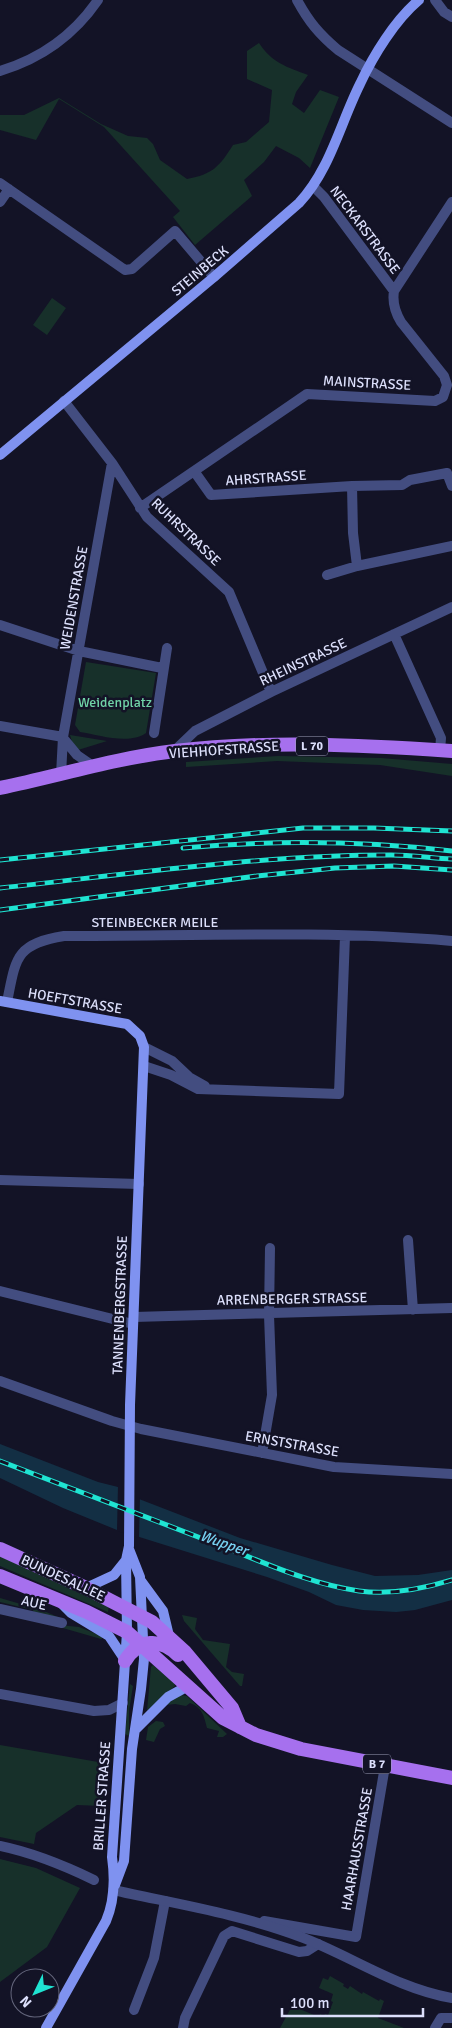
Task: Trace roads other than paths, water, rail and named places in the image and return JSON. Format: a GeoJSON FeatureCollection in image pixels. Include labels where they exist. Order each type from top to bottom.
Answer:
{"type":"FeatureCollection","features":[{"type":"Feature","properties":{"kind":"main road","name":"STEINBECK"},"geometry":{"type":"LineString","coordinates":[[0,455],[214,277],[299,203],[313,186],[332,150],[368,68],[399,21],[419,0]]}},
{"type":"Feature","properties":{"kind":"main road","name":"VIEHHOFSTRASSE"},"geometry":{"type":"LineString","coordinates":[[0,788],[93,766],[172,752],[271,745],[446,750]]}},
{"type":"Feature","properties":{"kind":"main road","name":"HOEFTSTRASSE"},"geometry":{"type":"LineString","coordinates":[[3,1002],[127,1024],[140,1036],[144,1047]]}},
{"type":"Feature","properties":{"kind":"main road"},"geometry":{"type":"LineString","coordinates":[[144,1047],[144,1066]]}},
{"type":"Feature","properties":{"kind":"main road","name":"TANNENBERGSTRASSE"},"geometry":{"type":"LineString","coordinates":[[128,1546],[129,1427],[144,1066]]}},
{"type":"Feature","properties":{"kind":"main road"},"geometry":{"type":"LineString","coordinates":[[128,1546],[140,1578],[163,1610],[169,1636]]}},
{"type":"Feature","properties":{"kind":"main road","name":"BRILLER STRASSE"},"geometry":{"type":"LineString","coordinates":[[46,2028],[106,1921],[110,1910],[113,1890],[112,1858],[127,1632],[126,1560],[128,1546]]}},
{"type":"Feature","properties":{"kind":"main road","name":"BUNDESALLEE"},"geometry":{"type":"LineString","coordinates":[[0,1549],[143,1616],[169,1636],[208,1680],[232,1708],[240,1727]]}},
{"type":"Feature","properties":{"kind":"main road"},"geometry":{"type":"LineString","coordinates":[[86,1588],[114,1575],[126,1560]]}},
{"type":"Feature","properties":{"kind":"main road","name":"BUNDESALLEE"},"geometry":{"type":"LineString","coordinates":[[0,1576],[127,1632]]}},
{"type":"Feature","properties":{"kind":"main road","name":"BRILLER STRASSE"},"geometry":{"type":"LineString","coordinates":[[113,1890],[124,1861],[132,1749],[144,1659],[140,1578]]}},
{"type":"Feature","properties":{"kind":"main road","name":"B 7"},"geometry":{"type":"LineString","coordinates":[[57,1600],[71,1613],[109,1636],[125,1661]]}},
{"type":"Feature","properties":{"kind":"main road","name":"B 7"},"geometry":{"type":"LineString","coordinates":[[127,1632],[223,1718],[270,1741],[301,1749],[452,1778]]}},
{"type":"Feature","properties":{"kind":"main road"},"geometry":{"type":"LineString","coordinates":[[125,1661],[132,1652],[142,1645],[150,1642],[161,1643],[173,1650],[198,1678],[208,1680]]}},
{"type":"Feature","properties":{"kind":"main road"},"geometry":{"type":"LineString","coordinates":[[135,1730],[168,1697],[188,1686],[185,1676],[192,1670]]}},
{"type":"Feature","properties":{"kind":"main road"},"geometry":{"type":"LineString","coordinates":[[124,1682],[128,1678],[133,1678],[141,1689]]}},
{"type":"Feature","properties":{"kind":"main road"},"geometry":{"type":"LineString","coordinates":[[116,1804],[128,1805]]}},
{"type":"Feature","properties":{"kind":"street"},"geometry":{"type":"LineString","coordinates":[[0,72],[35,57],[56,44],[82,21],[98,0]]}},
{"type":"Feature","properties":{"kind":"street"},"geometry":{"type":"LineString","coordinates":[[297,0],[309,22],[321,36],[338,50],[452,123]]}},
{"type":"Feature","properties":{"kind":"street"},"geometry":{"type":"LineString","coordinates":[[435,0],[444,12],[452,17]]}},
{"type":"Feature","properties":{"kind":"street"},"geometry":{"type":"LineString","coordinates":[[0,183],[125,270],[132,268],[175,231],[214,277]]}},
{"type":"Feature","properties":{"kind":"street","name":"NECKARSTRASSE"},"geometry":{"type":"LineString","coordinates":[[313,186],[324,197],[394,291]]}},
{"type":"Feature","properties":{"kind":"street"},"geometry":{"type":"LineString","coordinates":[[0,202],[9,190]]}},
{"type":"Feature","properties":{"kind":"street"},"geometry":{"type":"LineString","coordinates":[[394,291],[452,202]]}},
{"type":"Feature","properties":{"kind":"street","name":"MAINSTRASSE"},"geometry":{"type":"LineString","coordinates":[[140,508],[307,394],[435,401],[443,397],[446,381],[401,322],[394,303],[394,291]]}},
{"type":"Feature","properties":{"kind":"street","name":"RUHRSTRASSE"},"geometry":{"type":"LineString","coordinates":[[64,401],[112,463],[147,517],[229,592],[271,692]]}},
{"type":"Feature","properties":{"kind":"street","name":"WEIDENSTRASSE"},"geometry":{"type":"LineString","coordinates":[[61,775],[63,738],[112,463]]}},
{"type":"Feature","properties":{"kind":"street","name":"AHRSTRASSE"},"geometry":{"type":"LineString","coordinates":[[194,471],[211,495],[352,486],[402,486],[410,480],[447,473],[452,486]]}},
{"type":"Feature","properties":{"kind":"street"},"geometry":{"type":"LineString","coordinates":[[352,486],[356,566]]}},
{"type":"Feature","properties":{"kind":"street"},"geometry":{"type":"LineString","coordinates":[[327,575],[356,566],[452,546]]}},
{"type":"Feature","properties":{"kind":"street","name":"RHEINSTRASSE"},"geometry":{"type":"LineString","coordinates":[[172,752],[195,731],[271,692],[452,607]]}},
{"type":"Feature","properties":{"kind":"street"},"geometry":{"type":"LineString","coordinates":[[0,624],[79,651],[162,668]]}},
{"type":"Feature","properties":{"kind":"street"},"geometry":{"type":"LineString","coordinates":[[394,634],[446,750]]}},
{"type":"Feature","properties":{"kind":"street"},"geometry":{"type":"LineString","coordinates":[[154,733],[162,668],[167,648]]}},
{"type":"Feature","properties":{"kind":"street"},"geometry":{"type":"LineString","coordinates":[[0,726],[63,738],[78,755],[93,766]]}},
{"type":"Feature","properties":{"kind":"street","name":"STEINBECKER MEILE"},"geometry":{"type":"LineString","coordinates":[[3,1002],[17,960],[23,951],[31,944],[44,939],[64,936],[345,936],[452,941]]}},
{"type":"Feature","properties":{"kind":"street"},"geometry":{"type":"LineString","coordinates":[[144,1066],[171,1074],[191,1086],[210,1089],[339,1094],[345,936]]}},
{"type":"Feature","properties":{"kind":"street"},"geometry":{"type":"LineString","coordinates":[[144,1047],[172,1061],[189,1077],[210,1089]]}},
{"type":"Feature","properties":{"kind":"street"},"geometry":{"type":"LineString","coordinates":[[0,1180],[138,1184]]}},
{"type":"Feature","properties":{"kind":"street"},"geometry":{"type":"LineString","coordinates":[[408,1240],[413,1310]]}},
{"type":"Feature","properties":{"kind":"street"},"geometry":{"type":"LineString","coordinates":[[262,1453],[272,1395],[269,1314],[270,1248]]}},
{"type":"Feature","properties":{"kind":"street","name":"ARRENBERGER STRASSE"},"geometry":{"type":"LineString","coordinates":[[0,1292],[134,1321],[452,1308]]}},
{"type":"Feature","properties":{"kind":"street","name":"ERNSTSTRASSE"},"geometry":{"type":"LineString","coordinates":[[0,1381],[129,1427],[334,1467],[452,1474]]}},
{"type":"Feature","properties":{"kind":"street","name":"AUE"},"geometry":{"type":"LineString","coordinates":[[0,1609],[62,1623]]}},
{"type":"Feature","properties":{"kind":"street"},"geometry":{"type":"LineString","coordinates":[[0,1694],[94,1711],[109,1710],[123,1703]]}},
{"type":"Feature","properties":{"kind":"street","name":"HAARHAUSSTRASSE"},"geometry":{"type":"LineString","coordinates":[[236,1917],[356,1937],[385,1766]]}},
{"type":"Feature","properties":{"kind":"street"},"geometry":{"type":"LineString","coordinates":[[0,1846],[29,1852],[57,1862],[94,1880]]}},
{"type":"Feature","properties":{"kind":"street"},"geometry":{"type":"LineString","coordinates":[[113,1890],[236,1917],[300,1936],[368,1968],[437,1996],[452,1998]]}},
{"type":"Feature","properties":{"kind":"street"},"geometry":{"type":"LineString","coordinates":[[134,2010],[154,1958],[165,1902]]}},
{"type":"Feature","properties":{"kind":"street"},"geometry":{"type":"LineString","coordinates":[[184,2028],[185,2018],[224,1936],[232,1931],[299,1952],[307,1951],[318,1944]]}},
{"type":"Feature","properties":{"kind":"street"},"geometry":{"type":"LineString","coordinates":[[435,2028],[441,2018],[452,2018]]}},
{"type":"Feature","properties":{"kind":"water","name":"Wupper"},"geometry":{"type":"Polygon","coordinates":[[[0,1444],[98,1482],[118,1487],[139,1499],[240,1538],[332,1565],[375,1576],[418,1575],[452,1570],[452,1600],[415,1610],[396,1612],[363,1610],[336,1605],[309,1592],[267,1577],[117,1530],[63,1508],[0,1478],[0,1444]]]}},
{"type":"Feature","properties":{"kind":"railway"},"geometry":{"type":"LineString","coordinates":[[0,860],[303,828],[452,831]]}},
{"type":"Feature","properties":{"kind":"railway"},"geometry":{"type":"LineString","coordinates":[[183,848],[216,845],[318,843],[385,845],[452,851]]}},
{"type":"Feature","properties":{"kind":"railway"},"geometry":{"type":"LineString","coordinates":[[0,888],[195,866],[293,858],[406,855],[452,859]]}},
{"type":"Feature","properties":{"kind":"railway"},"geometry":{"type":"LineString","coordinates":[[0,910],[257,876],[335,868],[394,866],[452,870]]}},
{"type":"Feature","properties":{"kind":"railway"},"geometry":{"type":"LineString","coordinates":[[0,1461],[271,1566],[341,1588],[371,1592],[394,1592],[452,1580]]}},
{"type":"Feature","properties":{"kind":"park label","name":"Weidenplatz"},"geometry":{"type":"Point","coordinates":[115,702]}}]}
